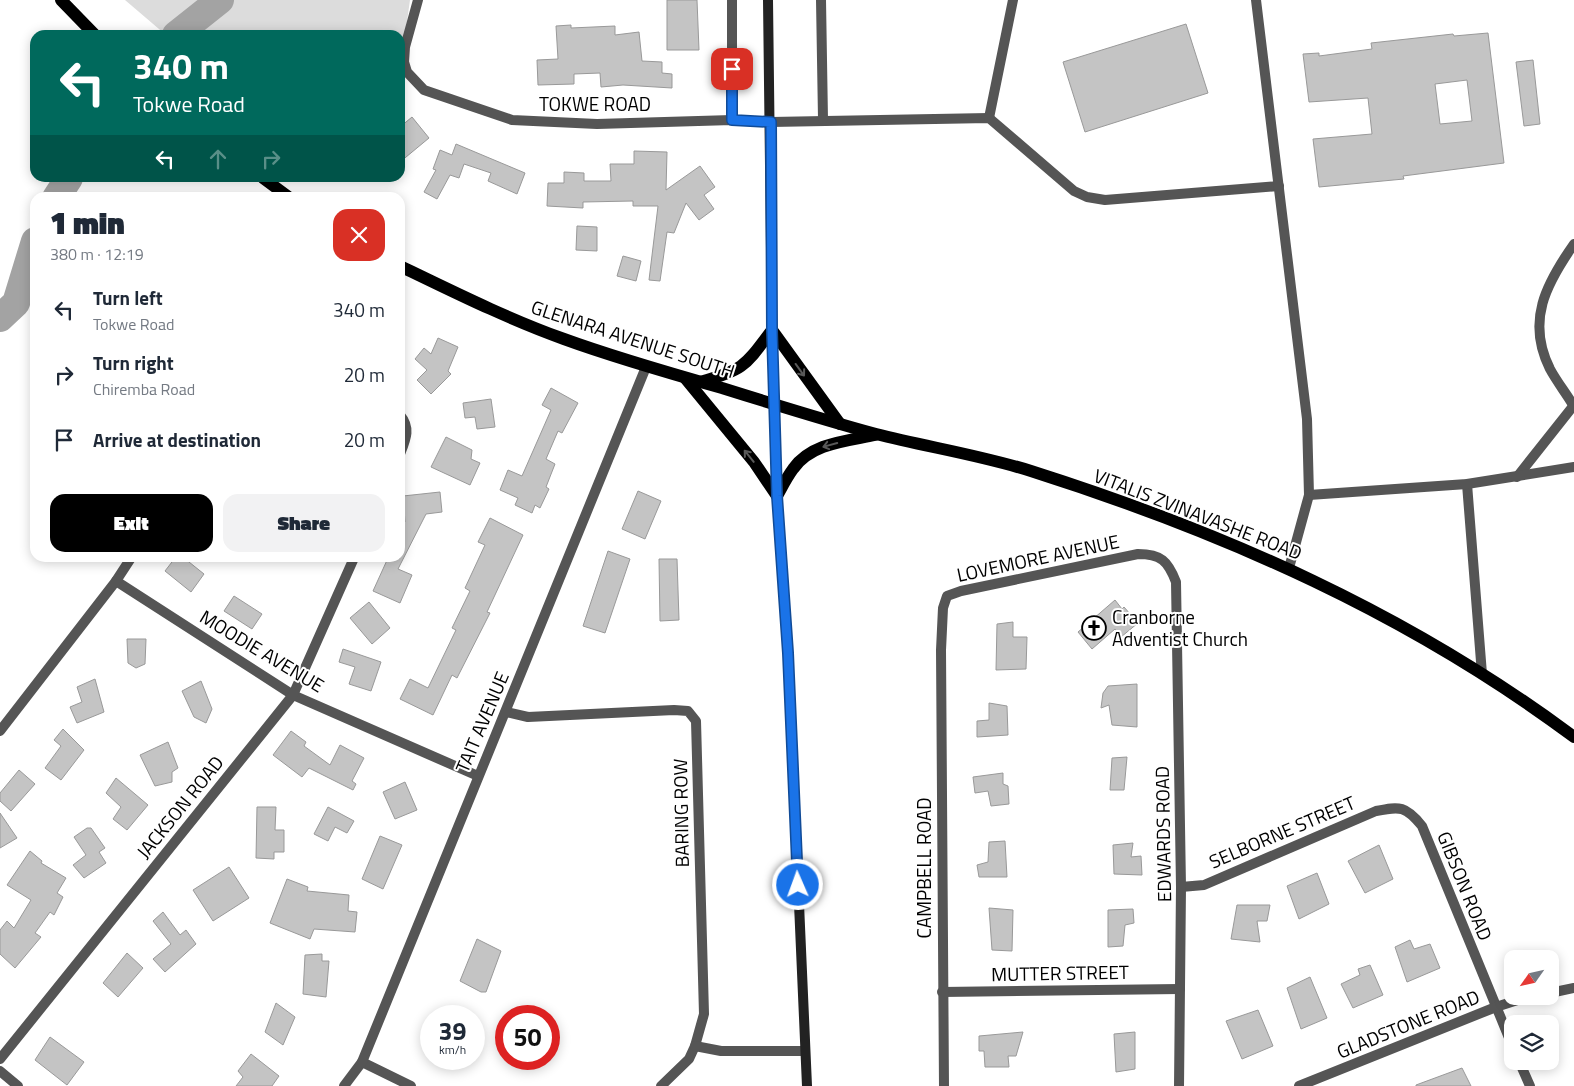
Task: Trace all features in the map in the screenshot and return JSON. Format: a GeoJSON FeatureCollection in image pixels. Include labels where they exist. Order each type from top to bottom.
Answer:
{"type":"FeatureCollection","features":[{"type":"Feature","properties":{"kind":"main road"},"geometry":{"type":"LineString","coordinates":[[61,0],[90,30]]}},
{"type":"Feature","properties":{"kind":"main road"},"geometry":{"type":"LineString","coordinates":[[768,0],[771,122],[772,330],[777,496],[788,653],[807,1086]]}},
{"type":"Feature","properties":{"kind":"main road"},"geometry":{"type":"LineString","coordinates":[[268,182],[282,192]]}},
{"type":"Feature","properties":{"kind":"main road","name":"GLENARA AVENUE SOUTH"},"geometry":{"type":"LineString","coordinates":[[405,268],[517,321],[562,339],[646,367],[775,404]]}},
{"type":"Feature","properties":{"kind":"main road"},"geometry":{"type":"LineString","coordinates":[[700,382],[731,374],[742,367],[772,330]]}},
{"type":"Feature","properties":{"kind":"main road"},"geometry":{"type":"LineString","coordinates":[[772,330],[840,424]]}},
{"type":"Feature","properties":{"kind":"main road"},"geometry":{"type":"LineString","coordinates":[[685,378],[754,462],[777,496]]}},
{"type":"Feature","properties":{"kind":"main road","name":"VITALIS ZVINAVASHE ROAD"},"geometry":{"type":"LineString","coordinates":[[775,404],[878,434],[952,450],[1028,470],[1178,522],[1289,568],[1356,600],[1482,674],[1574,737]]}},
{"type":"Feature","properties":{"kind":"main road"},"geometry":{"type":"LineString","coordinates":[[777,496],[794,467],[808,455],[824,446],[878,434]]}},
{"type":"Feature","properties":{"kind":"street","name":"TOKWE ROAD"},"geometry":{"type":"LineString","coordinates":[[405,47],[418,0]]}},
{"type":"Feature","properties":{"kind":"street"},"geometry":{"type":"LineString","coordinates":[[732,0],[732,120]]}},
{"type":"Feature","properties":{"kind":"street"},"geometry":{"type":"LineString","coordinates":[[821,0],[823,120]]}},
{"type":"Feature","properties":{"kind":"street"},"geometry":{"type":"LineString","coordinates":[[1013,0],[989,118],[1074,191],[1087,197],[1105,200],[1279,186]]}},
{"type":"Feature","properties":{"kind":"street"},"geometry":{"type":"LineString","coordinates":[[1256,0],[1307,419],[1308,494],[1289,568]]}},
{"type":"Feature","properties":{"kind":"street","name":"TOKWE ROAD"},"geometry":{"type":"LineString","coordinates":[[405,65],[407,72],[424,90],[512,120],[597,124],[732,120],[771,122],[989,118]]}},
{"type":"Feature","properties":{"kind":"street"},"geometry":{"type":"LineString","coordinates":[[1518,477],[1574,405],[1550,369],[1541,343],[1539,312],[1552,276],[1574,244]]}},
{"type":"Feature","properties":{"kind":"street","name":"TAIT AVENUE"},"geometry":{"type":"LineString","coordinates":[[344,1086],[362,1062],[646,367]]}},
{"type":"Feature","properties":{"kind":"street"},"geometry":{"type":"LineString","coordinates":[[405,423],[408,428],[405,443]]}},
{"type":"Feature","properties":{"kind":"street"},"geometry":{"type":"LineString","coordinates":[[1308,494],[1467,484],[1574,467]]}},
{"type":"Feature","properties":{"kind":"street"},"geometry":{"type":"LineString","coordinates":[[1467,484],[1482,674]]}},
{"type":"Feature","properties":{"kind":"street","name":"LOVEMORE AVENUE"},"geometry":{"type":"LineString","coordinates":[[941,650],[943,608],[947,596],[961,591],[1138,554],[1152,554],[1163,559],[1172,570],[1176,582]]}},
{"type":"Feature","properties":{"kind":"street"},"geometry":{"type":"LineString","coordinates":[[0,731],[116,581],[128,562]]}},
{"type":"Feature","properties":{"kind":"street","name":"JACKSON ROAD"},"geometry":{"type":"LineString","coordinates":[[0,1059],[293,695],[352,562]]}},
{"type":"Feature","properties":{"kind":"street","name":"MOODIE AVENUE"},"geometry":{"type":"LineString","coordinates":[[116,581],[293,695],[478,776]]}},
{"type":"Feature","properties":{"kind":"street","name":"EDWARDS ROAD"},"geometry":{"type":"LineString","coordinates":[[1176,582],[1181,888],[1178,1086]]}},
{"type":"Feature","properties":{"kind":"street","name":"CAMPBELL ROAD"},"geometry":{"type":"LineString","coordinates":[[941,650],[944,1086]]}},
{"type":"Feature","properties":{"kind":"street","name":"BARING ROW"},"geometry":{"type":"LineString","coordinates":[[506,712],[528,717],[674,710],[688,711],[696,721],[704,1014],[695,1046],[689,1059],[661,1086]]}},
{"type":"Feature","properties":{"kind":"street","name":"SELBORNE STREET"},"geometry":{"type":"LineString","coordinates":[[1181,888],[1204,885],[1376,811],[1396,807]]}},
{"type":"Feature","properties":{"kind":"street","name":"GIBSON ROAD"},"geometry":{"type":"LineString","coordinates":[[1396,807],[1413,815],[1422,826],[1504,1026]]}},
{"type":"Feature","properties":{"kind":"street"},"geometry":{"type":"LineString","coordinates":[[1559,991],[1574,988]]}},
{"type":"Feature","properties":{"kind":"street","name":"MUTTER STREET"},"geometry":{"type":"LineString","coordinates":[[942,992],[1180,989]]}},
{"type":"Feature","properties":{"kind":"street","name":"GLADSTONE ROAD"},"geometry":{"type":"LineString","coordinates":[[1299,1086],[1504,1004]]}},
{"type":"Feature","properties":{"kind":"street"},"geometry":{"type":"LineString","coordinates":[[695,1046],[722,1051],[805,1051]]}},
{"type":"Feature","properties":{"kind":"street"},"geometry":{"type":"LineString","coordinates":[[362,1062],[410,1086]]}},
{"type":"Feature","properties":{"kind":"street"},"geometry":{"type":"LineString","coordinates":[[1524,1070],[1530,1086]]}},
{"type":"Feature","properties":{"kind":"street"},"geometry":{"type":"LineString","coordinates":[[0,1071],[18,1086]]}},
{"type":"Feature","properties":{"kind":"shaded area"},"geometry":{"type":"Polygon","coordinates":[[[125,0],[410,0],[405,36],[405,30],[160,30],[125,0]]]}},
{"type":"Feature","properties":{"kind":"building"},"geometry":{"type":"Polygon","coordinates":[[[667,0],[697,0],[699,50],[667,50],[667,0]]]}},
{"type":"Feature","properties":{"kind":"building"},"geometry":{"type":"Polygon","coordinates":[[[1186,24],[1208,93],[1085,132],[1063,62],[1186,24]]]}},
{"type":"Feature","properties":{"kind":"building"},"geometry":{"type":"Polygon","coordinates":[[[571,25],[571,28],[615,26],[615,35],[639,32],[642,61],[662,62],[662,73],[672,74],[672,88],[623,85],[601,87],[600,73],[574,74],[574,84],[538,85],[537,60],[558,59],[556,26],[571,25]]]}},
{"type":"Feature","properties":{"kind":"building"},"geometry":{"type":"Polygon","coordinates":[[[1488,33],[1504,163],[1403,176],[1404,179],[1319,187],[1313,139],[1372,134],[1368,98],[1309,102],[1303,54],[1319,53],[1319,56],[1372,49],[1371,43],[1453,34],[1454,36],[1488,33]],[[1467,80],[1435,84],[1440,124],[1472,121],[1467,80]]]}},
{"type":"Feature","properties":{"kind":"building"},"geometry":{"type":"Polygon","coordinates":[[[1533,60],[1540,124],[1524,126],[1516,62],[1533,60]]]}},
{"type":"Feature","properties":{"kind":"building"},"geometry":{"type":"Polygon","coordinates":[[[412,117],[429,138],[405,158],[405,123],[412,117]]]}},
{"type":"Feature","properties":{"kind":"building"},"geometry":{"type":"Polygon","coordinates":[[[456,144],[525,173],[517,194],[488,181],[491,173],[464,164],[459,178],[450,175],[437,199],[424,192],[436,170],[433,169],[440,150],[452,155],[456,144]]]}},
{"type":"Feature","properties":{"kind":"building"},"geometry":{"type":"Polygon","coordinates":[[[634,151],[667,152],[666,190],[700,166],[715,187],[704,195],[714,209],[699,220],[686,203],[674,233],[667,232],[660,281],[649,280],[658,206],[633,206],[633,201],[583,202],[583,208],[547,206],[548,183],[564,183],[564,172],[584,173],[584,181],[611,181],[610,164],[634,164],[634,151]]]}},
{"type":"Feature","properties":{"kind":"building"},"geometry":{"type":"Polygon","coordinates":[[[577,226],[597,227],[597,251],[576,250],[577,226]]]}},
{"type":"Feature","properties":{"kind":"building"},"geometry":{"type":"Polygon","coordinates":[[[623,256],[641,261],[636,281],[617,276],[623,256]]]}},
{"type":"Feature","properties":{"kind":"building"},"geometry":{"type":"Polygon","coordinates":[[[438,338],[458,347],[448,371],[451,374],[431,394],[417,380],[427,370],[415,359],[424,348],[431,354],[438,338]]]}},
{"type":"Feature","properties":{"kind":"building"},"geometry":{"type":"Polygon","coordinates":[[[551,388],[578,403],[562,433],[558,431],[546,459],[555,464],[546,487],[549,489],[540,508],[535,505],[532,513],[515,505],[518,498],[500,490],[508,470],[522,476],[551,410],[542,405],[551,388]]]}},
{"type":"Feature","properties":{"kind":"building"},"geometry":{"type":"Polygon","coordinates":[[[491,399],[495,427],[477,429],[475,417],[465,418],[463,403],[491,399]]]}},
{"type":"Feature","properties":{"kind":"building"},"geometry":{"type":"Polygon","coordinates":[[[446,437],[472,450],[471,459],[480,463],[470,485],[431,467],[446,437]]]}},
{"type":"Feature","properties":{"kind":"building"},"geometry":{"type":"Polygon","coordinates":[[[638,491],[661,501],[645,539],[622,529],[638,491]]]}},
{"type":"Feature","properties":{"kind":"building"},"geometry":{"type":"Polygon","coordinates":[[[440,492],[442,512],[426,514],[405,555],[405,522],[405,496],[440,492]]]}},
{"type":"Feature","properties":{"kind":"building"},"geometry":{"type":"Polygon","coordinates":[[[490,518],[523,535],[487,612],[490,613],[457,678],[452,675],[433,715],[400,699],[410,679],[428,688],[456,630],[452,628],[470,591],[465,588],[485,545],[478,542],[490,518]]]}},
{"type":"Feature","properties":{"kind":"building"},"geometry":{"type":"Polygon","coordinates":[[[608,551],[630,559],[605,633],[583,626],[608,551]]]}},
{"type":"Feature","properties":{"kind":"building"},"geometry":{"type":"Polygon","coordinates":[[[659,559],[677,559],[679,620],[660,621],[659,559]]]}},
{"type":"Feature","properties":{"kind":"building"},"geometry":{"type":"Polygon","coordinates":[[[172,562],[189,562],[204,574],[191,592],[165,571],[172,562]]]}},
{"type":"Feature","properties":{"kind":"building"},"geometry":{"type":"Polygon","coordinates":[[[386,562],[402,562],[398,569],[412,575],[400,603],[373,591],[386,562]]]}},
{"type":"Feature","properties":{"kind":"building"},"geometry":{"type":"Polygon","coordinates":[[[234,596],[262,614],[252,629],[224,611],[234,596]]]}},
{"type":"Feature","properties":{"kind":"building","name":"Cranborne Adventist Church"},"geometry":{"type":"Polygon","coordinates":[[[1115,600],[1138,623],[1121,637],[1115,629],[1092,649],[1078,632],[1115,600]]]}},
{"type":"Feature","properties":{"kind":"building"},"geometry":{"type":"Polygon","coordinates":[[[369,602],[390,628],[372,644],[350,618],[369,602]]]}},
{"type":"Feature","properties":{"kind":"building"},"geometry":{"type":"Polygon","coordinates":[[[1013,622],[1013,637],[1027,637],[1026,669],[996,670],[997,624],[1013,622]]]}},
{"type":"Feature","properties":{"kind":"building"},"geometry":{"type":"Polygon","coordinates":[[[127,639],[146,639],[145,664],[136,668],[128,663],[127,639]]]}},
{"type":"Feature","properties":{"kind":"building"},"geometry":{"type":"Polygon","coordinates":[[[343,649],[381,662],[371,691],[349,684],[355,667],[339,662],[343,649]]]}},
{"type":"Feature","properties":{"kind":"building"},"geometry":{"type":"Polygon","coordinates":[[[95,679],[104,712],[77,723],[70,707],[82,702],[77,687],[95,679]]]}},
{"type":"Feature","properties":{"kind":"building"},"geometry":{"type":"Polygon","coordinates":[[[201,681],[212,709],[206,723],[194,717],[182,691],[201,681]]]}},
{"type":"Feature","properties":{"kind":"building"},"geometry":{"type":"Polygon","coordinates":[[[1137,684],[1137,727],[1112,725],[1109,705],[1101,708],[1103,693],[1108,686],[1137,684]]]}},
{"type":"Feature","properties":{"kind":"building"},"geometry":{"type":"Polygon","coordinates":[[[989,703],[1007,706],[1008,735],[977,737],[977,721],[989,720],[989,703]]]}},
{"type":"Feature","properties":{"kind":"building"},"geometry":{"type":"Polygon","coordinates":[[[63,729],[84,750],[61,780],[45,768],[61,746],[54,740],[63,729]]]}},
{"type":"Feature","properties":{"kind":"building"},"geometry":{"type":"Polygon","coordinates":[[[291,731],[306,742],[304,746],[330,765],[340,745],[364,758],[352,781],[356,784],[353,790],[309,768],[302,777],[273,755],[291,731]]]}},
{"type":"Feature","properties":{"kind":"building"},"geometry":{"type":"Polygon","coordinates":[[[168,742],[178,768],[172,772],[172,782],[155,786],[140,755],[168,742]]]}},
{"type":"Feature","properties":{"kind":"building"},"geometry":{"type":"Polygon","coordinates":[[[1127,757],[1124,790],[1110,790],[1112,758],[1127,757]]]}},
{"type":"Feature","properties":{"kind":"building"},"geometry":{"type":"Polygon","coordinates":[[[19,770],[35,784],[11,811],[0,801],[0,793],[19,770]]]}},
{"type":"Feature","properties":{"kind":"building"},"geometry":{"type":"Polygon","coordinates":[[[1003,773],[1003,784],[1008,786],[1009,804],[991,806],[988,791],[975,793],[973,777],[1003,773]]]}},
{"type":"Feature","properties":{"kind":"building"},"geometry":{"type":"Polygon","coordinates":[[[116,778],[148,805],[127,830],[113,819],[121,807],[106,793],[116,778]]]}},
{"type":"Feature","properties":{"kind":"building"},"geometry":{"type":"Polygon","coordinates":[[[405,782],[417,810],[395,819],[383,792],[405,782]]]}},
{"type":"Feature","properties":{"kind":"building"},"geometry":{"type":"Polygon","coordinates":[[[257,807],[276,807],[275,830],[284,830],[284,852],[274,852],[274,859],[256,858],[257,807]]]}},
{"type":"Feature","properties":{"kind":"building"},"geometry":{"type":"Polygon","coordinates":[[[328,807],[354,821],[347,833],[335,827],[328,841],[314,834],[328,807]]]}},
{"type":"Feature","properties":{"kind":"building"},"geometry":{"type":"Polygon","coordinates":[[[0,813],[17,838],[0,848],[0,813]]]}},
{"type":"Feature","properties":{"kind":"building"},"geometry":{"type":"Polygon","coordinates":[[[87,828],[91,828],[105,848],[99,852],[106,863],[84,878],[73,865],[86,855],[74,837],[87,828]]]}},
{"type":"Feature","properties":{"kind":"building"},"geometry":{"type":"Polygon","coordinates":[[[380,836],[402,845],[383,889],[362,879],[380,836]]]}},
{"type":"Feature","properties":{"kind":"building"},"geometry":{"type":"Polygon","coordinates":[[[1005,841],[1007,877],[979,877],[977,865],[988,862],[989,842],[1005,841]]]}},
{"type":"Feature","properties":{"kind":"building"},"geometry":{"type":"Polygon","coordinates":[[[1133,843],[1131,857],[1141,856],[1142,875],[1114,874],[1113,845],[1133,843]]]}},
{"type":"Feature","properties":{"kind":"building"},"geometry":{"type":"Polygon","coordinates":[[[1379,845],[1393,879],[1365,893],[1348,861],[1379,845]]]}},
{"type":"Feature","properties":{"kind":"building"},"geometry":{"type":"Polygon","coordinates":[[[30,851],[42,861],[41,863],[66,878],[57,893],[63,897],[54,915],[50,912],[35,933],[41,937],[15,968],[0,954],[0,930],[7,921],[14,928],[31,900],[7,885],[30,851]]]}},
{"type":"Feature","properties":{"kind":"building"},"geometry":{"type":"Polygon","coordinates":[[[229,867],[249,898],[213,921],[193,890],[229,867]]]}},
{"type":"Feature","properties":{"kind":"building"},"geometry":{"type":"Polygon","coordinates":[[[1317,873],[1329,904],[1299,919],[1287,886],[1317,873]]]}},
{"type":"Feature","properties":{"kind":"building"},"geometry":{"type":"Polygon","coordinates":[[[287,879],[308,887],[307,891],[349,895],[348,911],[357,912],[355,932],[314,929],[310,939],[270,923],[287,879]]]}},
{"type":"Feature","properties":{"kind":"building"},"geometry":{"type":"Polygon","coordinates":[[[1237,905],[1270,905],[1267,921],[1257,921],[1260,942],[1231,939],[1237,905]]]}},
{"type":"Feature","properties":{"kind":"building"},"geometry":{"type":"Polygon","coordinates":[[[989,908],[1013,910],[1012,951],[992,950],[989,908]]]}},
{"type":"Feature","properties":{"kind":"building"},"geometry":{"type":"Polygon","coordinates":[[[1133,909],[1134,923],[1125,925],[1123,946],[1108,947],[1108,910],[1133,909]]]}},
{"type":"Feature","properties":{"kind":"building"},"geometry":{"type":"Polygon","coordinates":[[[163,912],[180,935],[186,930],[196,944],[165,972],[153,959],[171,944],[153,921],[163,912]]]}},
{"type":"Feature","properties":{"kind":"building"},"geometry":{"type":"Polygon","coordinates":[[[477,939],[501,951],[486,992],[481,992],[460,981],[477,939]]]}},
{"type":"Feature","properties":{"kind":"building"},"geometry":{"type":"Polygon","coordinates":[[[1410,940],[1414,949],[1430,944],[1440,968],[1407,982],[1395,947],[1410,940]]]}},
{"type":"Feature","properties":{"kind":"building"},"geometry":{"type":"Polygon","coordinates":[[[127,953],[143,968],[118,997],[103,983],[127,953]]]}},
{"type":"Feature","properties":{"kind":"building"},"geometry":{"type":"Polygon","coordinates":[[[322,954],[322,961],[329,961],[326,997],[303,994],[305,955],[322,954]]]}},
{"type":"Feature","properties":{"kind":"building"},"geometry":{"type":"Polygon","coordinates":[[[1370,965],[1383,995],[1353,1008],[1341,984],[1360,975],[1358,969],[1370,965]]]}},
{"type":"Feature","properties":{"kind":"building"},"geometry":{"type":"Polygon","coordinates":[[[1310,977],[1327,1018],[1301,1029],[1287,988],[1310,977]]]}},
{"type":"Feature","properties":{"kind":"building"},"geometry":{"type":"Polygon","coordinates":[[[276,1003],[295,1017],[283,1045],[265,1032],[276,1003]]]}},
{"type":"Feature","properties":{"kind":"building"},"geometry":{"type":"Polygon","coordinates":[[[1258,1010],[1273,1046],[1242,1059],[1226,1021],[1258,1010]]]}},
{"type":"Feature","properties":{"kind":"building"},"geometry":{"type":"Polygon","coordinates":[[[1023,1032],[1016,1056],[1008,1056],[1009,1067],[985,1067],[984,1051],[979,1051],[979,1036],[1023,1032]]]}},
{"type":"Feature","properties":{"kind":"building"},"geometry":{"type":"Polygon","coordinates":[[[1135,1032],[1135,1069],[1116,1072],[1114,1034],[1135,1032]]]}},
{"type":"Feature","properties":{"kind":"building"},"geometry":{"type":"Polygon","coordinates":[[[50,1037],[84,1062],[67,1085],[35,1060],[50,1037]]]}},
{"type":"Feature","properties":{"kind":"building"},"geometry":{"type":"Polygon","coordinates":[[[251,1054],[279,1076],[272,1086],[236,1086],[243,1077],[238,1071],[251,1054]]]}},
{"type":"Feature","properties":{"kind":"building"},"geometry":{"type":"Polygon","coordinates":[[[1462,1068],[1471,1086],[1416,1086],[1416,1085],[1462,1068]]]}},
{"type":"Feature","properties":{"kind":"waterway"},"geometry":{"type":"LineString","coordinates":[[182,30],[220,0]]}},
{"type":"Feature","properties":{"kind":"waterway"},"geometry":{"type":"LineString","coordinates":[[60,192],[66,182]]}},
{"type":"Feature","properties":{"kind":"waterway"},"geometry":{"type":"LineString","coordinates":[[0,318],[16,303],[30,257]]}},
{"type":"Feature","properties":{"kind":"place","name":"Cranborne Adventist Church"},"geometry":{"type":"Point","coordinates":[1094,628]}},
{"type":"Feature","properties":{"kind":"route"},"geometry":{"type":"LineString","coordinates":[[732,69],[732,120],[771,122],[772,330],[777,496],[788,653],[798,885]]}}]}
